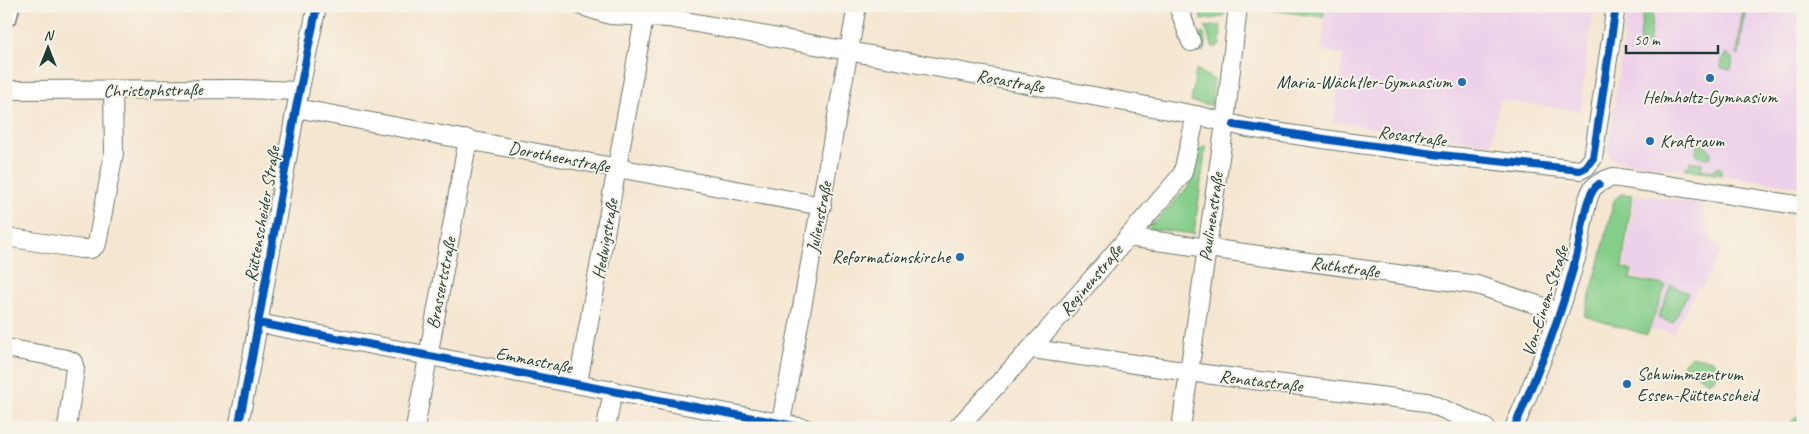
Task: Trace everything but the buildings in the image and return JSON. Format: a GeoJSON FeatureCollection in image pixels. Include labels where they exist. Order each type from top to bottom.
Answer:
{"type":"FeatureCollection","features":[{"type":"Feature","properties":{"kind":"main road"},"geometry":{"type":"LineString","coordinates":[[6,15],[8,6]]}},
{"type":"Feature","properties":{"kind":"street","name":"Rüttenscheider Straße"},"geometry":{"type":"LineString","coordinates":[[238,428],[297,99],[317,6]]}},
{"type":"Feature","properties":{"kind":"street","name":"Rosastraße"},"geometry":{"type":"LineString","coordinates":[[582,6],[610,15],[644,12],[849,52],[1196,115],[1225,123],[1337,141],[1573,170],[1580,170],[1586,167],[1593,158],[1616,6]]}},
{"type":"Feature","properties":{"kind":"street","name":"Julienstraße"},"geometry":{"type":"LineString","coordinates":[[780,426],[822,206],[857,6]]}},
{"type":"Feature","properties":{"kind":"street"},"geometry":{"type":"LineString","coordinates":[[1178,6],[1191,42]]}},
{"type":"Feature","properties":{"kind":"street","name":"Paulinenstraße"},"geometry":{"type":"LineString","coordinates":[[1182,428],[1225,123],[1238,6]]}},
{"type":"Feature","properties":{"kind":"street","name":"Hedwigstraße"},"geometry":{"type":"LineString","coordinates":[[578,383],[618,169],[644,12]]}},
{"type":"Feature","properties":{"kind":"street","name":"Christophstraße"},"geometry":{"type":"LineString","coordinates":[[6,90],[240,89],[297,99]]}},
{"type":"Feature","properties":{"kind":"street"},"geometry":{"type":"LineString","coordinates":[[6,237],[80,249],[91,249],[98,244],[114,153],[113,91]]}},
{"type":"Feature","properties":{"kind":"street","name":"Dorotheenstraße"},"geometry":{"type":"LineString","coordinates":[[297,99],[468,139],[618,169],[822,206]]}},
{"type":"Feature","properties":{"kind":"street","name":"Reginenstraße"},"geometry":{"type":"LineString","coordinates":[[957,428],[1033,346],[1183,172],[1196,115]]}},
{"type":"Feature","properties":{"kind":"street","name":"Brassertstraße"},"geometry":{"type":"LineString","coordinates":[[414,428],[468,139]]}},
{"type":"Feature","properties":{"kind":"street","name":"Von-Einem-Straße"},"geometry":{"type":"LineString","coordinates":[[1514,428],[1536,377],[1559,312],[1577,253],[1589,197],[1593,188],[1613,177],[1803,206]]}},
{"type":"Feature","properties":{"kind":"street","name":"Ruthstraße"},"geometry":{"type":"LineString","coordinates":[[1127,238],[1477,285],[1559,312]]}},
{"type":"Feature","properties":{"kind":"street","name":"Emmastraße"},"geometry":{"type":"LineString","coordinates":[[258,323],[578,383],[780,426],[805,428]]}},
{"type":"Feature","properties":{"kind":"street","name":"Renatastraße"},"geometry":{"type":"LineString","coordinates":[[1033,346],[1040,350],[1189,372],[1427,402],[1486,428]]}},
{"type":"Feature","properties":{"kind":"street"},"geometry":{"type":"LineString","coordinates":[[6,348],[67,359],[72,362],[75,370],[67,428]]}},
{"type":"Feature","properties":{"kind":"street"},"geometry":{"type":"LineString","coordinates":[[606,428],[613,390]]}},
{"type":"Feature","properties":{"kind":"shaded area","name":"Maria-Wächtler-Gymnasium"},"geometry":{"type":"Polygon","coordinates":[[[1324,6],[1594,6],[1580,111],[1499,100],[1492,144],[1333,122],[1343,54],[1321,51],[1325,18],[1323,17],[1324,6]]]}},
{"type":"Feature","properties":{"kind":"shaded area","name":"Helmholtz-Gymnasium"},"geometry":{"type":"Polygon","coordinates":[[[1628,6],[1803,6],[1803,187],[1615,160],[1610,156],[1608,150],[1628,6]]]}},
{"type":"Feature","properties":{"kind":"shaded area"},"geometry":{"type":"Polygon","coordinates":[[[1635,194],[1702,204],[1705,226],[1709,236],[1721,252],[1701,288],[1698,287],[1673,334],[1663,330],[1650,331],[1667,284],[1632,277],[1634,268],[1624,267],[1635,194]]]}},
{"type":"Feature","properties":{"kind":"green space"},"geometry":{"type":"Polygon","coordinates":[[[1197,6],[1225,6],[1224,17],[1202,20],[1197,6]]]}},
{"type":"Feature","properties":{"kind":"green space"},"geometry":{"type":"Polygon","coordinates":[[[1255,6],[1324,6],[1323,17],[1255,8],[1255,6]]]}},
{"type":"Feature","properties":{"kind":"green space"},"geometry":{"type":"Polygon","coordinates":[[[1644,6],[1654,6],[1649,45],[1639,44],[1644,6]]]}},
{"type":"Feature","properties":{"kind":"green space"},"geometry":{"type":"Polygon","coordinates":[[[1743,6],[1746,6],[1739,55],[1737,55],[1743,6]]]}},
{"type":"Feature","properties":{"kind":"green space"},"geometry":{"type":"Polygon","coordinates":[[[1221,25],[1220,45],[1213,47],[1205,27],[1221,25]]]}},
{"type":"Feature","properties":{"kind":"green space"},"geometry":{"type":"Polygon","coordinates":[[[1203,32],[1206,46],[1201,53],[1197,45],[1197,38],[1203,32]]]}},
{"type":"Feature","properties":{"kind":"green space"},"geometry":{"type":"Polygon","coordinates":[[[1726,53],[1733,59],[1731,70],[1721,68],[1722,60],[1726,53]]]}},
{"type":"Feature","properties":{"kind":"green space"},"geometry":{"type":"Polygon","coordinates":[[[1196,69],[1214,80],[1211,105],[1191,102],[1196,69]]]}},
{"type":"Feature","properties":{"kind":"green space"},"geometry":{"type":"Polygon","coordinates":[[[1704,144],[1711,151],[1711,157],[1698,156],[1696,152],[1697,145],[1704,144]]]}},
{"type":"Feature","properties":{"kind":"green space"},"geometry":{"type":"Polygon","coordinates":[[[1206,146],[1194,234],[1150,229],[1147,226],[1148,222],[1152,225],[1191,184],[1185,178],[1191,154],[1206,146]]]}},
{"type":"Feature","properties":{"kind":"green space"},"geometry":{"type":"Polygon","coordinates":[[[1690,161],[1702,163],[1701,169],[1713,171],[1716,167],[1721,168],[1721,175],[1685,170],[1686,167],[1689,167],[1690,161]]]}},
{"type":"Feature","properties":{"kind":"green space"},"geometry":{"type":"Polygon","coordinates":[[[1621,194],[1632,195],[1622,268],[1632,270],[1630,279],[1666,285],[1647,335],[1584,316],[1614,200],[1621,194]]]}},
{"type":"Feature","properties":{"kind":"green space"},"geometry":{"type":"Polygon","coordinates":[[[1671,285],[1688,293],[1673,323],[1658,318],[1671,285]]]}},
{"type":"Feature","properties":{"kind":"green space"},"geometry":{"type":"Polygon","coordinates":[[[1691,356],[1712,360],[1720,369],[1714,379],[1708,382],[1690,370],[1682,369],[1681,366],[1691,356]]]}},
{"type":"Feature","properties":{"kind":"green space"},"geometry":{"type":"Polygon","coordinates":[[[1803,411],[1803,423],[1798,428],[1785,428],[1803,411]]]}},
{"type":"Feature","properties":{"kind":"cycle path"},"geometry":{"type":"LineString","coordinates":[[238,428],[296,108],[317,6]]}},
{"type":"Feature","properties":{"kind":"cycle path"},"geometry":{"type":"LineString","coordinates":[[1234,125],[1441,155],[1580,170],[1586,167],[1593,158],[1616,6]]}},
{"type":"Feature","properties":{"kind":"cycle path"},"geometry":{"type":"LineString","coordinates":[[1514,428],[1559,314],[1574,267],[1585,211],[1594,188],[1599,184]]}},
{"type":"Feature","properties":{"kind":"cycle path"},"geometry":{"type":"LineString","coordinates":[[258,323],[805,428]]}},
{"type":"Feature","properties":{"kind":"place","name":"Helmholtz-Gymnasium"},"geometry":{"type":"Point","coordinates":[1710,78]}},
{"type":"Feature","properties":{"kind":"place","name":"Maria-Wächtler-Gymnasium"},"geometry":{"type":"Point","coordinates":[1462,82]}},
{"type":"Feature","properties":{"kind":"place","name":"Kraftraum"},"geometry":{"type":"Point","coordinates":[1650,141]}},
{"type":"Feature","properties":{"kind":"place","name":"Reformationskirche"},"geometry":{"type":"Point","coordinates":[960,257]}},
{"type":"Feature","properties":{"kind":"place","name":"Schwimmzentrum Essen-Rüttenscheid"},"geometry":{"type":"Point","coordinates":[1627,384]}}]}
